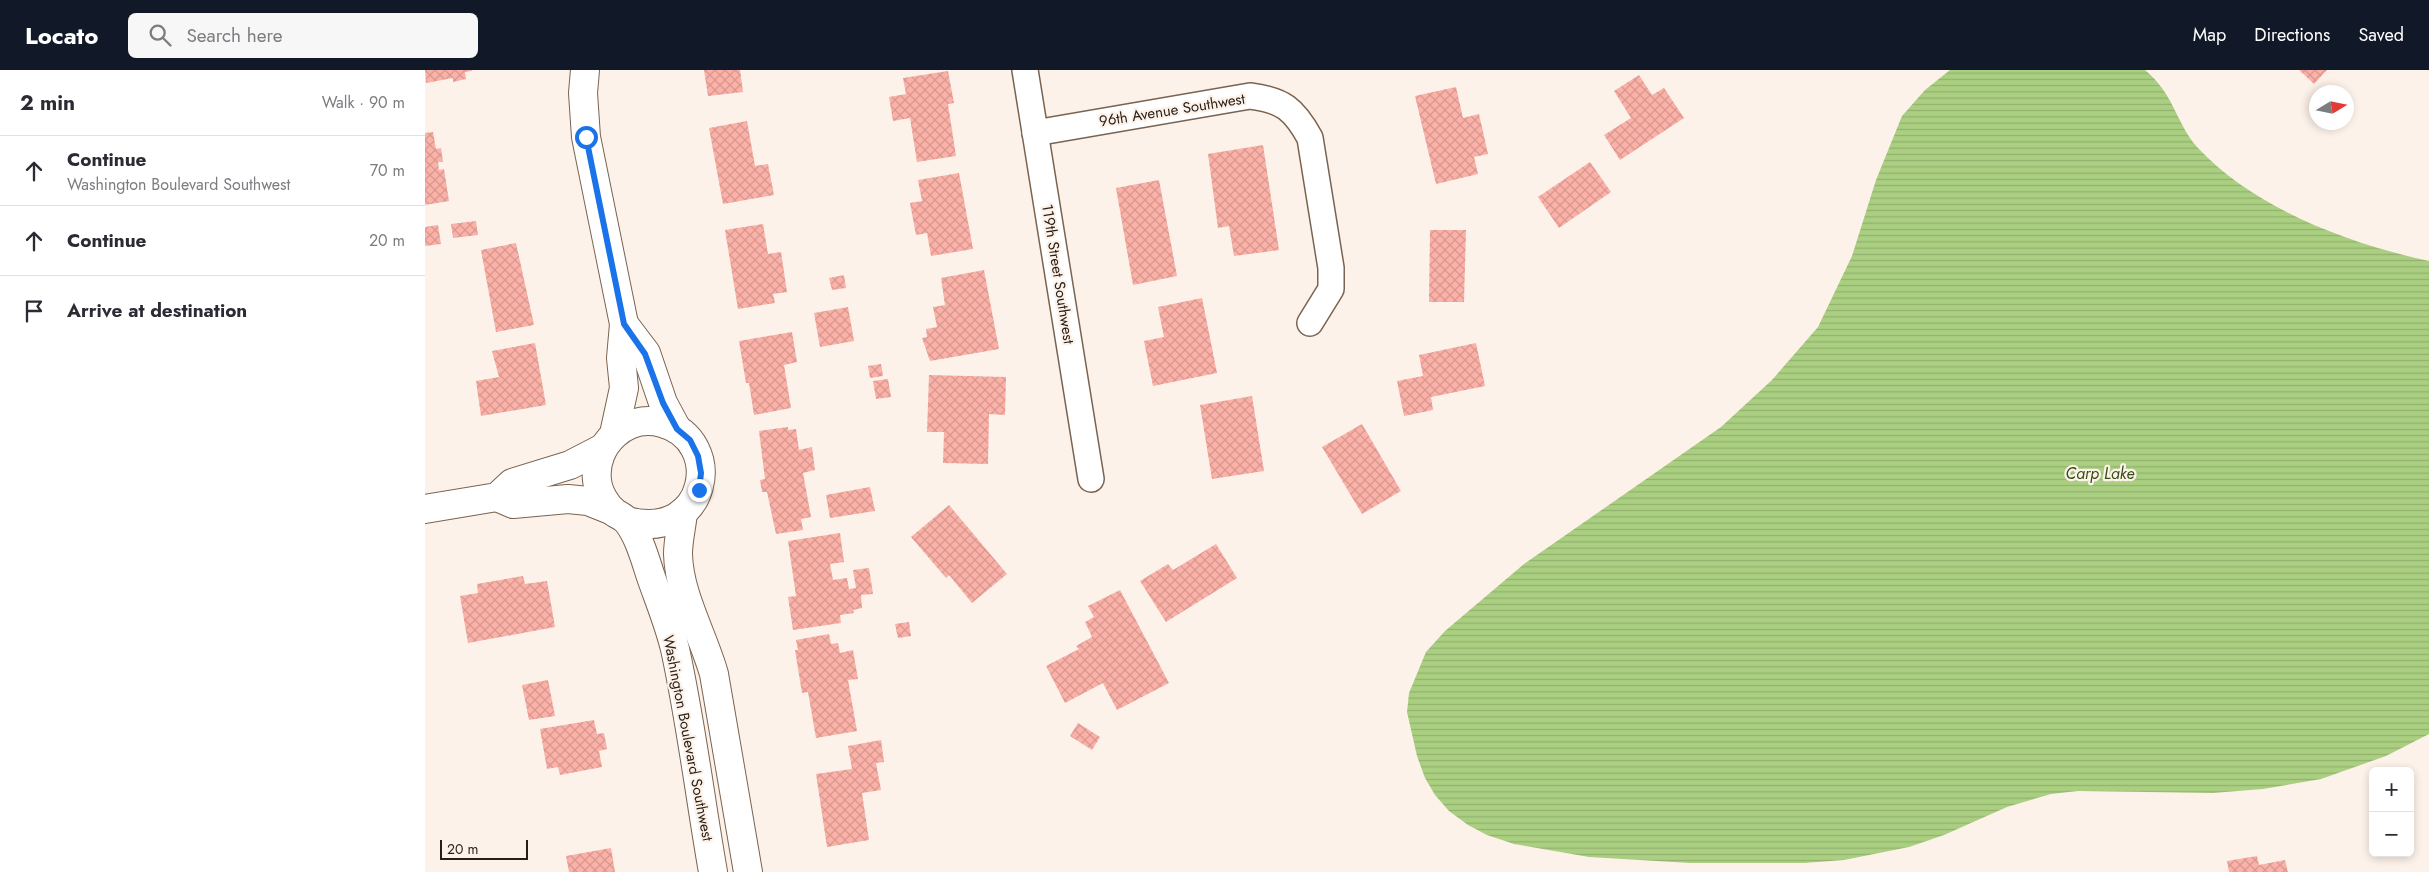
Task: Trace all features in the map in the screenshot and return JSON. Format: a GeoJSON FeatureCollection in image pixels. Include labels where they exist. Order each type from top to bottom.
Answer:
{"type":"FeatureCollection","features":[{"type":"Feature","properties":{"kind":"main road"},"geometry":{"type":"LineString","coordinates":[[585,70],[583,93],[586,137],[624,324],[621,358],[624,388],[608,441],[597,464],[597,481],[602,497],[620,516]]}},
{"type":"Feature","properties":{"kind":"main road"},"geometry":{"type":"LineString","coordinates":[[624,324],[645,354],[663,403],[677,429]]}},
{"type":"Feature","properties":{"kind":"main road"},"geometry":{"type":"LineString","coordinates":[[425,508],[497,497],[513,504],[568,498],[588,502],[643,526],[661,524],[677,518],[690,506],[699,490],[701,473],[698,456],[690,440],[677,429],[661,422],[644,421],[628,425],[608,441],[570,465],[512,483],[497,497]]}},
{"type":"Feature","properties":{"kind":"main road"},"geometry":{"type":"LineString","coordinates":[[683,512],[678,552],[679,568],[684,590],[715,674],[748,872]]}},
{"type":"Feature","properties":{"kind":"main road","name":"Washington Boulevard Southwest"},"geometry":{"type":"LineString","coordinates":[[620,516],[644,556],[674,647],[713,872]]}},
{"type":"Feature","properties":{"kind":"street","name":"119th Street Southwest"},"geometry":{"type":"LineString","coordinates":[[1025,70],[1091,479]]}},
{"type":"Feature","properties":{"kind":"street","name":"96th Avenue Southwest"},"geometry":{"type":"LineString","coordinates":[[1035,133],[1250,96],[1271,99],[1289,108],[1300,120],[1310,138],[1331,268],[1331,289],[1310,323]]}},
{"type":"Feature","properties":{"kind":"water","name":"Carp Lake"},"geometry":{"type":"Polygon","coordinates":[[[1950,70],[2145,70],[2163,89],[2198,148],[2221,170],[2247,189],[2275,206],[2336,234],[2399,254],[2429,261],[2429,734],[2386,756],[2321,779],[2263,789],[2213,793],[2078,791],[2051,794],[2007,807],[1944,835],[1909,847],[1844,860],[1804,863],[1690,863],[1589,857],[1514,844],[1487,835],[1468,825],[1449,811],[1435,795],[1425,778],[1417,756],[1407,712],[1409,693],[1426,652],[1445,631],[1524,564],[1721,427],[1772,380],[1818,327],[1852,256],[1876,180],[1902,116],[1925,90],[1950,70]]]}},
{"type":"Feature","properties":{"kind":"building"},"geometry":{"type":"Polygon","coordinates":[[[425,70],[472,71],[465,72],[466,79],[453,82],[453,78],[426,83],[425,70]]]}},
{"type":"Feature","properties":{"kind":"building"},"geometry":{"type":"Polygon","coordinates":[[[704,70],[740,70],[743,92],[708,96],[704,70]]]}},
{"type":"Feature","properties":{"kind":"building"},"geometry":{"type":"Polygon","coordinates":[[[2299,70],[2327,70],[2314,84],[2299,70]]]}},
{"type":"Feature","properties":{"kind":"building"},"geometry":{"type":"Polygon","coordinates":[[[948,71],[954,103],[948,104],[956,156],[917,162],[910,118],[893,121],[889,97],[906,94],[903,78],[948,71]]]}},
{"type":"Feature","properties":{"kind":"building"},"geometry":{"type":"Polygon","coordinates":[[[1639,75],[1652,95],[1664,88],[1684,118],[1620,160],[1604,135],[1631,118],[1614,91],[1639,75]]]}},
{"type":"Feature","properties":{"kind":"building"},"geometry":{"type":"Polygon","coordinates":[[[1456,87],[1463,118],[1479,114],[1488,154],[1474,157],[1478,174],[1436,184],[1415,96],[1456,87]]]}},
{"type":"Feature","properties":{"kind":"building"},"geometry":{"type":"Polygon","coordinates":[[[747,121],[755,166],[768,164],[774,195],[723,204],[709,128],[747,121]]]}},
{"type":"Feature","properties":{"kind":"building"},"geometry":{"type":"Polygon","coordinates":[[[433,132],[436,149],[441,148],[443,162],[438,162],[439,170],[444,169],[449,201],[425,205],[425,133],[433,132]]]}},
{"type":"Feature","properties":{"kind":"building"},"geometry":{"type":"Polygon","coordinates":[[[1263,145],[1279,250],[1234,256],[1229,226],[1218,228],[1208,154],[1263,145]]]}},
{"type":"Feature","properties":{"kind":"building"},"geometry":{"type":"Polygon","coordinates":[[[1590,162],[1611,192],[1559,228],[1538,197],[1590,162]]]}},
{"type":"Feature","properties":{"kind":"building"},"geometry":{"type":"Polygon","coordinates":[[[959,173],[973,249],[931,256],[927,233],[916,235],[910,203],[922,201],[918,180],[959,173]]]}},
{"type":"Feature","properties":{"kind":"building"},"geometry":{"type":"Polygon","coordinates":[[[1159,180],[1177,276],[1133,285],[1116,188],[1159,180]]]}},
{"type":"Feature","properties":{"kind":"building"},"geometry":{"type":"Polygon","coordinates":[[[476,221],[478,235],[453,238],[451,224],[476,221]]]}},
{"type":"Feature","properties":{"kind":"building"},"geometry":{"type":"Polygon","coordinates":[[[763,224],[768,254],[781,252],[787,292],[773,294],[775,303],[738,309],[725,230],[763,224]]]}},
{"type":"Feature","properties":{"kind":"building"},"geometry":{"type":"Polygon","coordinates":[[[438,225],[441,244],[425,246],[425,227],[438,225]]]}},
{"type":"Feature","properties":{"kind":"building"},"geometry":{"type":"Polygon","coordinates":[[[1430,230],[1466,230],[1464,302],[1429,302],[1430,230]]]}},
{"type":"Feature","properties":{"kind":"building"},"geometry":{"type":"Polygon","coordinates":[[[516,243],[534,325],[496,332],[481,250],[516,243]]]}},
{"type":"Feature","properties":{"kind":"building"},"geometry":{"type":"Polygon","coordinates":[[[984,270],[999,349],[930,361],[922,338],[927,337],[926,329],[937,327],[933,307],[945,305],[941,278],[984,270]]]}},
{"type":"Feature","properties":{"kind":"building"},"geometry":{"type":"Polygon","coordinates":[[[844,275],[846,288],[832,290],[829,278],[844,275]]]}},
{"type":"Feature","properties":{"kind":"building"},"geometry":{"type":"Polygon","coordinates":[[[1202,298],[1217,373],[1153,386],[1144,341],[1164,337],[1158,307],[1202,298]]]}},
{"type":"Feature","properties":{"kind":"building"},"geometry":{"type":"Polygon","coordinates":[[[848,307],[854,341],[820,347],[814,313],[848,307]]]}},
{"type":"Feature","properties":{"kind":"building"},"geometry":{"type":"Polygon","coordinates":[[[792,332],[797,362],[784,365],[791,408],[754,415],[739,341],[792,332]]]}},
{"type":"Feature","properties":{"kind":"building"},"geometry":{"type":"Polygon","coordinates":[[[535,343],[546,405],[481,416],[476,381],[499,377],[492,351],[535,343]]]}},
{"type":"Feature","properties":{"kind":"building"},"geometry":{"type":"Polygon","coordinates":[[[1476,343],[1485,386],[1431,397],[1433,410],[1404,416],[1397,381],[1423,376],[1419,355],[1476,343]]]}},
{"type":"Feature","properties":{"kind":"building"},"geometry":{"type":"Polygon","coordinates":[[[881,364],[883,376],[870,378],[868,366],[881,364]]]}},
{"type":"Feature","properties":{"kind":"building"},"geometry":{"type":"Polygon","coordinates":[[[929,375],[1006,377],[1005,415],[989,414],[988,464],[943,463],[944,432],[927,432],[929,375]]]}},
{"type":"Feature","properties":{"kind":"building"},"geometry":{"type":"Polygon","coordinates":[[[888,379],[891,397],[876,399],[873,381],[888,379]]]}},
{"type":"Feature","properties":{"kind":"building"},"geometry":{"type":"Polygon","coordinates":[[[1252,396],[1264,471],[1212,479],[1200,405],[1252,396]]]}},
{"type":"Feature","properties":{"kind":"building"},"geometry":{"type":"Polygon","coordinates":[[[1362,424],[1401,491],[1362,514],[1322,447],[1362,424]]]}},
{"type":"Feature","properties":{"kind":"building"},"geometry":{"type":"Polygon","coordinates":[[[788,427],[788,430],[796,429],[799,450],[812,447],[815,470],[803,473],[811,517],[801,519],[803,530],[776,534],[767,492],[762,492],[760,480],[765,479],[759,431],[788,427]]]}},
{"type":"Feature","properties":{"kind":"building"},"geometry":{"type":"Polygon","coordinates":[[[870,487],[875,511],[830,518],[826,495],[870,487]]]}},
{"type":"Feature","properties":{"kind":"building"},"geometry":{"type":"Polygon","coordinates":[[[949,505],[1007,574],[972,603],[949,575],[946,578],[911,537],[949,505]]]}},
{"type":"Feature","properties":{"kind":"building"},"geometry":{"type":"Polygon","coordinates":[[[840,533],[844,562],[830,564],[833,580],[847,578],[849,589],[856,588],[853,570],[869,568],[873,594],[861,595],[862,608],[853,610],[854,613],[840,615],[841,623],[793,630],[788,597],[796,596],[788,541],[840,533]]]}},
{"type":"Feature","properties":{"kind":"building"},"geometry":{"type":"Polygon","coordinates":[[[1216,544],[1237,578],[1166,622],[1140,581],[1168,564],[1173,570],[1216,544]]]}},
{"type":"Feature","properties":{"kind":"building"},"geometry":{"type":"Polygon","coordinates":[[[523,576],[525,584],[547,581],[555,627],[468,643],[460,596],[478,593],[477,584],[523,576]]]}},
{"type":"Feature","properties":{"kind":"building"},"geometry":{"type":"Polygon","coordinates":[[[1120,590],[1169,683],[1117,710],[1103,683],[1065,703],[1046,666],[1079,649],[1076,646],[1092,637],[1085,622],[1094,617],[1088,606],[1120,590]]]}},
{"type":"Feature","properties":{"kind":"building"},"geometry":{"type":"Polygon","coordinates":[[[909,622],[911,636],[898,638],[895,624],[909,622]]]}},
{"type":"Feature","properties":{"kind":"building"},"geometry":{"type":"Polygon","coordinates":[[[829,634],[831,644],[838,643],[840,653],[853,650],[858,679],[848,680],[857,731],[816,738],[808,692],[802,693],[795,650],[798,650],[796,640],[829,634]]]}},
{"type":"Feature","properties":{"kind":"building"},"geometry":{"type":"Polygon","coordinates":[[[548,680],[555,716],[529,720],[522,685],[548,680]]]}},
{"type":"Feature","properties":{"kind":"building"},"geometry":{"type":"Polygon","coordinates":[[[594,720],[597,734],[604,733],[607,749],[599,751],[602,767],[560,775],[558,767],[547,769],[540,729],[594,720]]]}},
{"type":"Feature","properties":{"kind":"building"},"geometry":{"type":"Polygon","coordinates":[[[1078,723],[1100,737],[1092,750],[1070,736],[1078,723]]]}},
{"type":"Feature","properties":{"kind":"building"},"geometry":{"type":"Polygon","coordinates":[[[881,740],[884,762],[876,763],[881,790],[862,793],[869,840],[827,847],[816,774],[852,769],[848,746],[881,740]]]}},
{"type":"Feature","properties":{"kind":"building"},"geometry":{"type":"Polygon","coordinates":[[[611,848],[615,872],[569,872],[566,856],[611,848]]]}},
{"type":"Feature","properties":{"kind":"building"},"geometry":{"type":"Polygon","coordinates":[[[2257,856],[2259,865],[2285,860],[2288,872],[2229,872],[2227,861],[2257,856]]]}},
{"type":"Feature","properties":{"kind":"route"},"geometry":{"type":"LineString","coordinates":[[586,137],[624,324],[645,354],[663,403],[677,429],[690,440],[698,456],[701,473],[699,490]]}}]}
